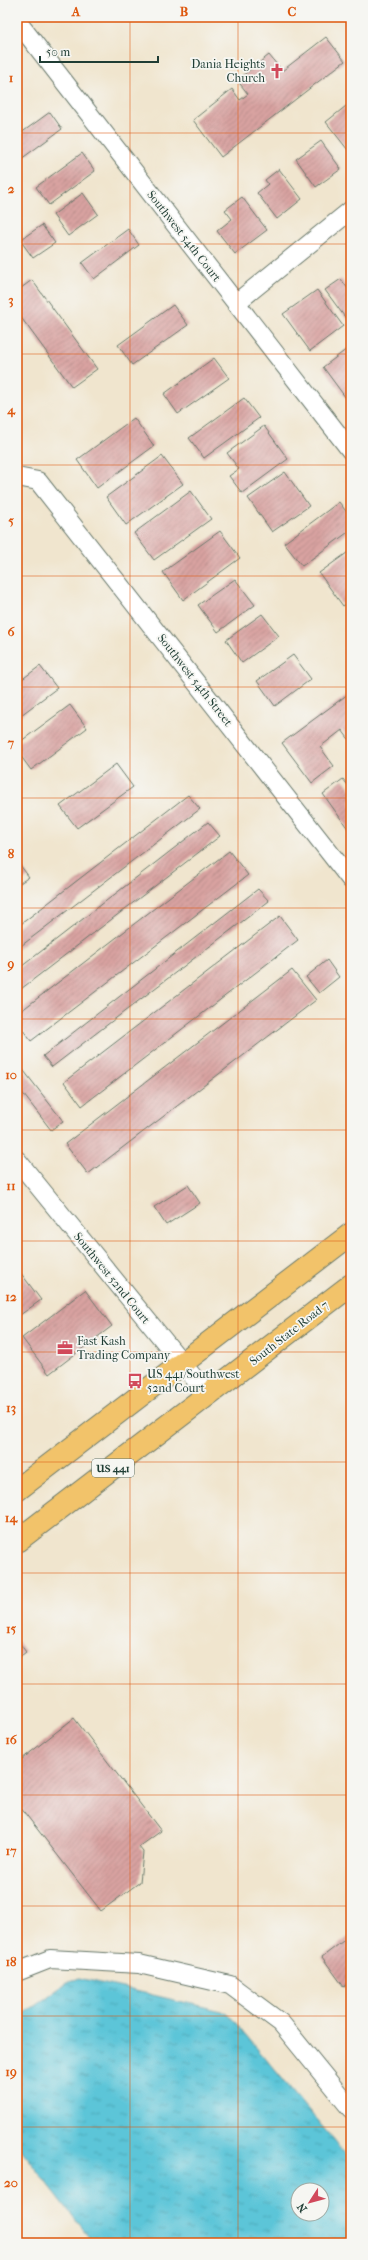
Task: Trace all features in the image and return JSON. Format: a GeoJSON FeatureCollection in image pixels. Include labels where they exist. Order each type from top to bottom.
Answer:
{"type":"FeatureCollection","features":[{"type":"Feature","properties":{"kind":"main road"},"geometry":{"type":"LineString","coordinates":[[17,1490],[351,1234]]}},
{"type":"Feature","properties":{"kind":"main road","name":"South State Road 7"},"geometry":{"type":"LineString","coordinates":[[17,1541],[351,1285]]}},
{"type":"Feature","properties":{"kind":"street","name":"Southwest 54th Court"},"geometry":{"type":"LineString","coordinates":[[17,21],[351,451]]}},
{"type":"Feature","properties":{"kind":"street"},"geometry":{"type":"LineString","coordinates":[[236,303],[351,210]]}},
{"type":"Feature","properties":{"kind":"street","name":"Southwest 54th Street"},"geometry":{"type":"LineString","coordinates":[[17,477],[38,481],[351,880]]}},
{"type":"Feature","properties":{"kind":"street","name":"Southwest 52nd Court"},"geometry":{"type":"LineString","coordinates":[[17,1160],[208,1395]]}},
{"type":"Feature","properties":{"kind":"street"},"geometry":{"type":"LineString","coordinates":[[17,1972],[50,1960],[139,1964],[230,1985],[281,2023],[351,2109]]}},
{"type":"Feature","properties":{"kind":"water"},"geometry":{"type":"Polygon","coordinates":[[[79,1978],[222,2011],[229,2015],[351,2161],[351,2243],[94,2243],[17,2144],[17,2019],[65,1984],[79,1978]]]}},
{"type":"Feature","properties":{"kind":"building"},"geometry":{"type":"Polygon","coordinates":[[[326,37],[345,61],[221,157],[193,120],[232,89],[240,100],[248,94],[237,80],[269,55],[282,71],[326,37]]]}},
{"type":"Feature","properties":{"kind":"building"},"geometry":{"type":"Polygon","coordinates":[[[351,102],[351,154],[326,122],[351,102]]]}},
{"type":"Feature","properties":{"kind":"building"},"geometry":{"type":"Polygon","coordinates":[[[50,112],[62,129],[17,162],[17,136],[50,112]]]}},
{"type":"Feature","properties":{"kind":"building"},"geometry":{"type":"Polygon","coordinates":[[[321,141],[341,169],[316,187],[296,159],[321,141]]]}},
{"type":"Feature","properties":{"kind":"building"},"geometry":{"type":"Polygon","coordinates":[[[82,153],[95,171],[49,205],[36,187],[82,153]]]}},
{"type":"Feature","properties":{"kind":"building"},"geometry":{"type":"Polygon","coordinates":[[[279,169],[302,199],[277,219],[257,193],[268,184],[265,180],[279,169]]]}},
{"type":"Feature","properties":{"kind":"building"},"geometry":{"type":"Polygon","coordinates":[[[83,193],[98,214],[68,236],[53,215],[83,193]]]}},
{"type":"Feature","properties":{"kind":"building"},"geometry":{"type":"Polygon","coordinates":[[[242,197],[267,230],[235,254],[217,231],[232,219],[225,210],[242,197]]]}},
{"type":"Feature","properties":{"kind":"building"},"geometry":{"type":"Polygon","coordinates":[[[42,225],[55,243],[33,258],[20,240],[42,225]]]}},
{"type":"Feature","properties":{"kind":"building"},"geometry":{"type":"Polygon","coordinates":[[[128,229],[139,245],[94,279],[82,263],[128,229]]]}},
{"type":"Feature","properties":{"kind":"building"},"geometry":{"type":"Polygon","coordinates":[[[341,279],[351,293],[351,318],[347,320],[325,290],[341,279]]]}},
{"type":"Feature","properties":{"kind":"building"},"geometry":{"type":"Polygon","coordinates":[[[32,280],[97,369],[72,387],[17,312],[17,291],[32,280]]]}},
{"type":"Feature","properties":{"kind":"building"},"geometry":{"type":"Polygon","coordinates":[[[317,290],[343,326],[310,351],[283,314],[317,290]]]}},
{"type":"Feature","properties":{"kind":"building"},"geometry":{"type":"Polygon","coordinates":[[[173,305],[188,325],[132,365],[118,345],[173,305]]]}},
{"type":"Feature","properties":{"kind":"building"},"geometry":{"type":"Polygon","coordinates":[[[351,346],[351,405],[323,367],[351,346]]]}},
{"type":"Feature","properties":{"kind":"building"},"geometry":{"type":"Polygon","coordinates":[[[214,358],[229,378],[178,414],[164,394],[214,358]]]}},
{"type":"Feature","properties":{"kind":"building"},"geometry":{"type":"Polygon","coordinates":[[[244,398],[259,418],[204,458],[189,438],[244,398]]]}},
{"type":"Feature","properties":{"kind":"building"},"geometry":{"type":"Polygon","coordinates":[[[134,418],[154,446],[97,488],[77,460],[134,418]]]}},
{"type":"Feature","properties":{"kind":"building"},"geometry":{"type":"Polygon","coordinates":[[[264,426],[288,459],[242,493],[229,476],[239,469],[227,453],[264,426]]]}},
{"type":"Feature","properties":{"kind":"building"},"geometry":{"type":"Polygon","coordinates":[[[162,456],[183,484],[126,525],[106,497],[162,456]]]}},
{"type":"Feature","properties":{"kind":"building"},"geometry":{"type":"Polygon","coordinates":[[[285,472],[309,506],[272,532],[248,498],[285,472]]]}},
{"type":"Feature","properties":{"kind":"building"},"geometry":{"type":"Polygon","coordinates":[[[191,491],[211,519],[154,560],[134,533],[191,491]]]}},
{"type":"Feature","properties":{"kind":"building"},"geometry":{"type":"Polygon","coordinates":[[[339,502],[351,518],[351,530],[302,566],[284,543],[339,502]]]}},
{"type":"Feature","properties":{"kind":"building"},"geometry":{"type":"Polygon","coordinates":[[[220,531],[240,558],[183,600],[163,572],[220,531]]]}},
{"type":"Feature","properties":{"kind":"building"},"geometry":{"type":"Polygon","coordinates":[[[351,550],[351,601],[343,606],[319,573],[351,550]]]}},
{"type":"Feature","properties":{"kind":"building"},"geometry":{"type":"Polygon","coordinates":[[[235,579],[255,605],[218,632],[198,605],[235,579]]]}},
{"type":"Feature","properties":{"kind":"building"},"geometry":{"type":"Polygon","coordinates":[[[262,614],[279,636],[242,663],[226,640],[262,614]]]}},
{"type":"Feature","properties":{"kind":"building"},"geometry":{"type":"Polygon","coordinates":[[[293,655],[311,679],[275,706],[257,681],[293,655]]]}},
{"type":"Feature","properties":{"kind":"building"},"geometry":{"type":"Polygon","coordinates":[[[40,666],[57,688],[17,718],[17,683],[40,666]]]}},
{"type":"Feature","properties":{"kind":"building"},"geometry":{"type":"Polygon","coordinates":[[[348,694],[351,698],[351,742],[342,730],[320,747],[334,766],[312,783],[282,743],[348,694]]]}},
{"type":"Feature","properties":{"kind":"building"},"geometry":{"type":"Polygon","coordinates":[[[70,705],[87,728],[31,770],[17,751],[17,744],[70,705]]]}},
{"type":"Feature","properties":{"kind":"building"},"geometry":{"type":"Polygon","coordinates":[[[116,764],[133,787],[77,828],[60,806],[116,764]]]}},
{"type":"Feature","properties":{"kind":"building"},"geometry":{"type":"Polygon","coordinates":[[[343,779],[351,789],[351,833],[323,794],[343,779]]]}},
{"type":"Feature","properties":{"kind":"building"},"geometry":{"type":"Polygon","coordinates":[[[188,795],[200,809],[17,949],[17,927],[188,795]]]}},
{"type":"Feature","properties":{"kind":"building"},"geometry":{"type":"Polygon","coordinates":[[[208,822],[220,836],[17,992],[17,970],[208,822]]]}},
{"type":"Feature","properties":{"kind":"building"},"geometry":{"type":"Polygon","coordinates":[[[229,851],[248,875],[31,1041],[17,1022],[17,1014],[229,851]]]}},
{"type":"Feature","properties":{"kind":"building"},"geometry":{"type":"Polygon","coordinates":[[[17,861],[29,877],[17,885],[17,861]]]}},
{"type":"Feature","properties":{"kind":"building"},"geometry":{"type":"Polygon","coordinates":[[[258,889],[269,901],[52,1067],[43,1056],[258,889]]]}},
{"type":"Feature","properties":{"kind":"building"},"geometry":{"type":"Polygon","coordinates":[[[280,916],[298,940],[82,1106],[64,1082],[280,916]]]}},
{"type":"Feature","properties":{"kind":"building"},"geometry":{"type":"Polygon","coordinates":[[[327,960],[339,977],[319,993],[306,977],[327,960]]]}},
{"type":"Feature","properties":{"kind":"building"},"geometry":{"type":"Polygon","coordinates":[[[292,970],[316,1000],[88,1174],[65,1144],[292,970]]]}},
{"type":"Feature","properties":{"kind":"building"},"geometry":{"type":"Polygon","coordinates":[[[17,1062],[63,1121],[51,1130],[17,1086],[17,1062]]]}},
{"type":"Feature","properties":{"kind":"building"},"geometry":{"type":"Polygon","coordinates":[[[188,1185],[200,1203],[166,1225],[154,1207],[188,1185]]]}},
{"type":"Feature","properties":{"kind":"building"},"geometry":{"type":"Polygon","coordinates":[[[17,1268],[41,1300],[20,1315],[17,1310],[17,1268]]]}},
{"type":"Feature","properties":{"kind":"building"},"geometry":{"type":"Polygon","coordinates":[[[85,1290],[112,1326],[49,1374],[22,1338],[85,1290]]]}},
{"type":"Feature","properties":{"kind":"building"},"geometry":{"type":"Polygon","coordinates":[[[17,1640],[26,1652],[17,1659],[17,1640]]]}},
{"type":"Feature","properties":{"kind":"building"},"geometry":{"type":"Polygon","coordinates":[[[74,1718],[161,1831],[139,1847],[143,1852],[140,1882],[101,1911],[17,1803],[17,1763],[74,1718]]]}},
{"type":"Feature","properties":{"kind":"building"},"geometry":{"type":"Polygon","coordinates":[[[351,1935],[351,1982],[344,1987],[322,1957],[351,1935]]]}},
{"type":"Feature","properties":{"kind":"place","name":"Dania Heights Church"},"geometry":{"type":"Point","coordinates":[277,71]}},
{"type":"Feature","properties":{"kind":"place","name":"Fast Kash Trading Company"},"geometry":{"type":"Point","coordinates":[65,1348]}},
{"type":"Feature","properties":{"kind":"place","name":"US 441/Southwest 52nd Court"},"geometry":{"type":"Point","coordinates":[135,1381]}}]}
